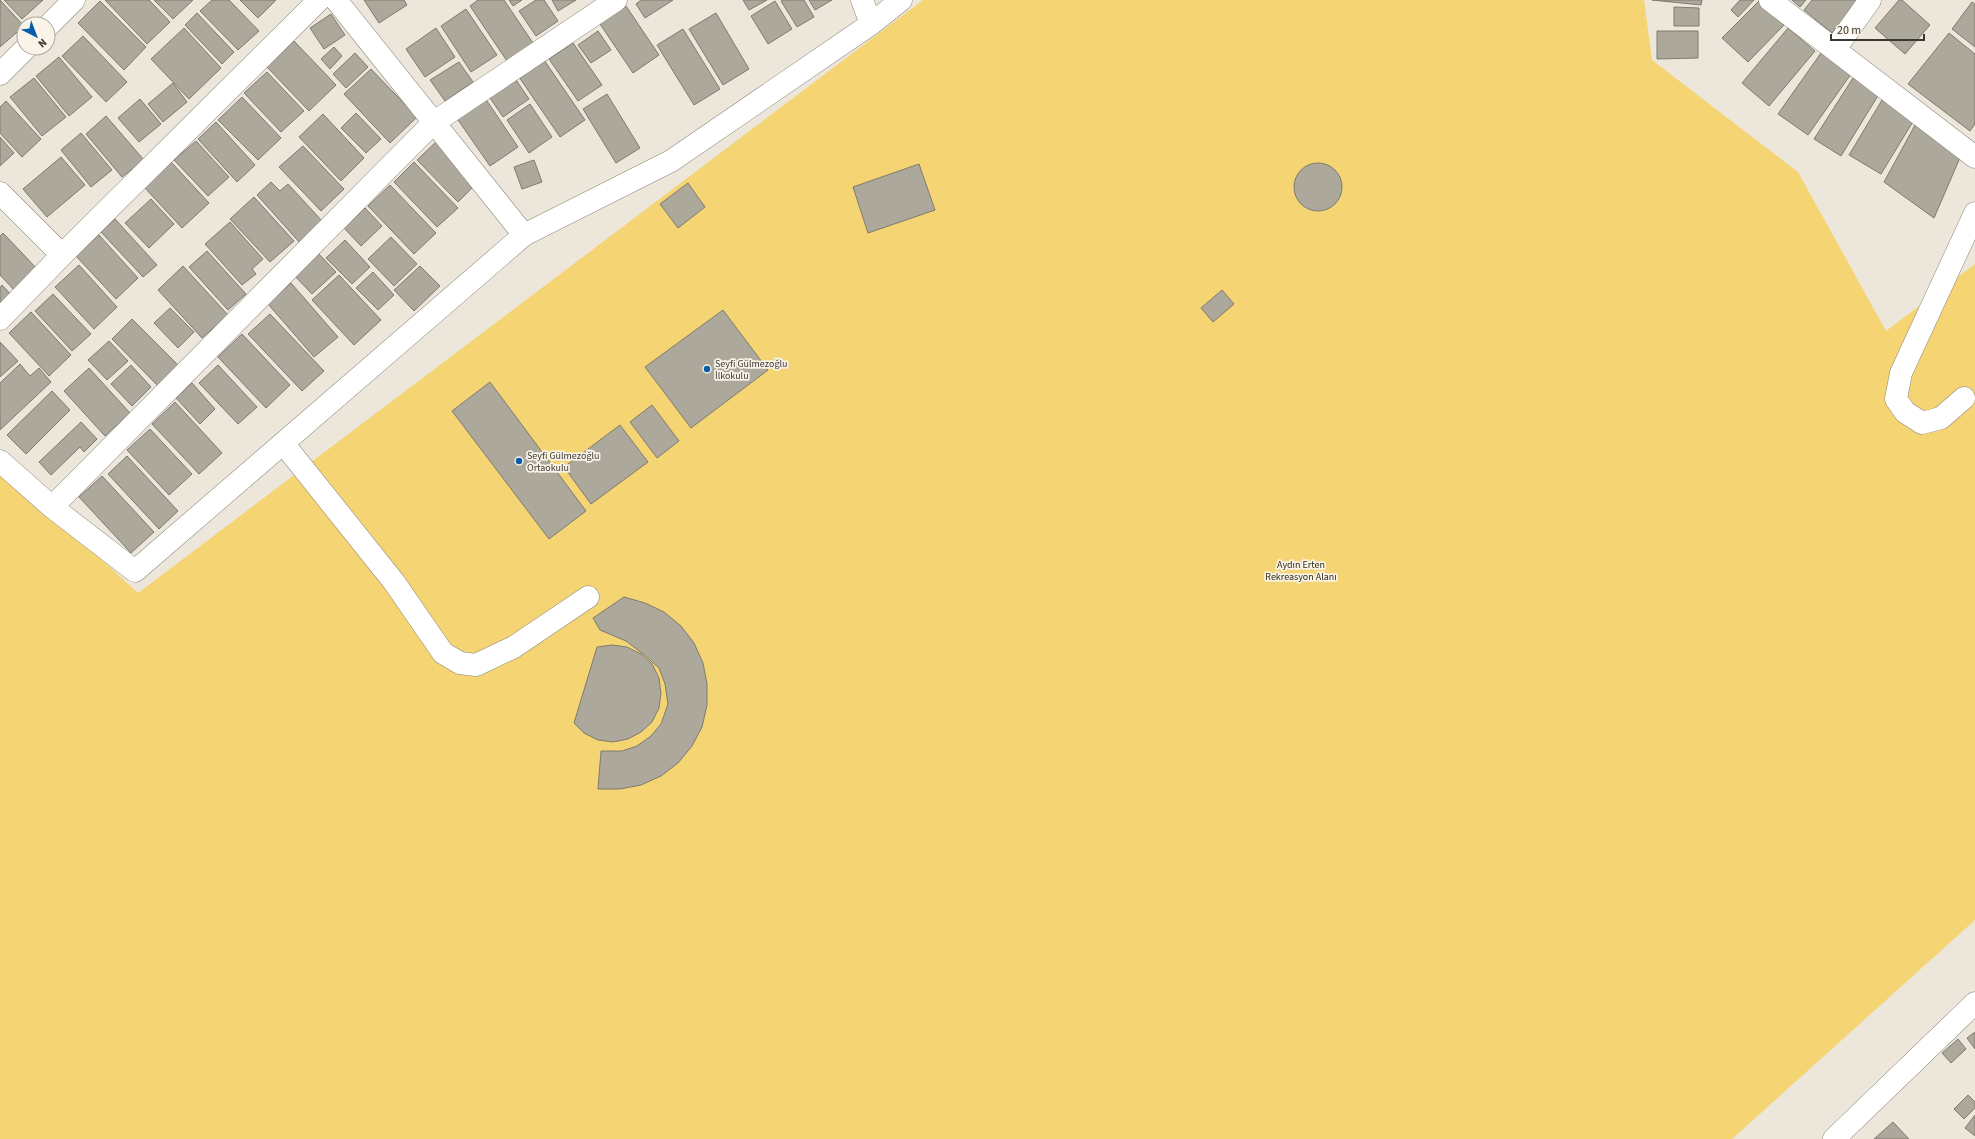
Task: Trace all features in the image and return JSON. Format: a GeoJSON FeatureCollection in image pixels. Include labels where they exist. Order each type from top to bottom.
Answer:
{"type":"FeatureCollection","features":[{"type":"Feature","properties":{"kind":"street"},"geometry":{"type":"LineString","coordinates":[[56,18],[74,0]]}},
{"type":"Feature","properties":{"kind":"street"},"geometry":{"type":"LineString","coordinates":[[0,319],[62,255],[319,0]]}},
{"type":"Feature","properties":{"kind":"street"},"geometry":{"type":"LineString","coordinates":[[336,0],[524,235]]}},
{"type":"Feature","properties":{"kind":"street"},"geometry":{"type":"LineString","coordinates":[[52,507],[433,123],[616,0]]}},
{"type":"Feature","properties":{"kind":"street"},"geometry":{"type":"LineString","coordinates":[[862,0],[871,24]]}},
{"type":"Feature","properties":{"kind":"street"},"geometry":{"type":"LineString","coordinates":[[0,461],[52,507],[135,571],[524,235],[671,161],[871,24],[901,0]]}},
{"type":"Feature","properties":{"kind":"street"},"geometry":{"type":"LineString","coordinates":[[1770,0],[1975,157]]}},
{"type":"Feature","properties":{"kind":"street"},"geometry":{"type":"LineString","coordinates":[[1835,49],[1870,0]]}},
{"type":"Feature","properties":{"kind":"street"},"geometry":{"type":"LineString","coordinates":[[0,74],[18,56]]}},
{"type":"Feature","properties":{"kind":"street"},"geometry":{"type":"LineString","coordinates":[[0,193],[62,255]]}},
{"type":"Feature","properties":{"kind":"street"},"geometry":{"type":"LineString","coordinates":[[1964,398],[1942,418],[1922,423],[1905,412],[1896,399],[1901,373],[1975,213]]}},
{"type":"Feature","properties":{"kind":"street"},"geometry":{"type":"LineString","coordinates":[[283,443],[394,582],[444,653],[460,663],[476,665],[514,647],[588,597]]}},
{"type":"Feature","properties":{"kind":"street"},"geometry":{"type":"LineString","coordinates":[[1834,1139],[1975,1003]]}},
{"type":"Feature","properties":{"kind":"green space","name":"Aydın Erten Rekreasyon Alanı"},"geometry":{"type":"Polygon","coordinates":[[[923,0],[1644,0],[1652,60],[1798,172],[1886,331],[1975,264],[1975,920],[1732,1139],[0,1139],[0,466],[138,593],[923,0]]]}},
{"type":"Feature","properties":{"kind":"building"},"geometry":{"type":"Polygon","coordinates":[[[0,0],[16,17],[16,33],[0,47],[0,0]]]}},
{"type":"Feature","properties":{"kind":"building"},"geometry":{"type":"Polygon","coordinates":[[[4,0],[43,0],[25,16],[19,16],[4,0]]]}},
{"type":"Feature","properties":{"kind":"building"},"geometry":{"type":"Polygon","coordinates":[[[105,0],[149,0],[170,22],[147,44],[105,0]]]}},
{"type":"Feature","properties":{"kind":"building"},"geometry":{"type":"Polygon","coordinates":[[[154,0],[193,0],[173,19],[154,0]]]}},
{"type":"Feature","properties":{"kind":"building"},"geometry":{"type":"Polygon","coordinates":[[[212,0],[229,0],[259,31],[238,50],[200,11],[212,0]]]}},
{"type":"Feature","properties":{"kind":"building"},"geometry":{"type":"Polygon","coordinates":[[[240,0],[276,0],[258,18],[240,0]]]}},
{"type":"Feature","properties":{"kind":"building"},"geometry":{"type":"Polygon","coordinates":[[[364,0],[404,0],[407,5],[379,23],[364,0]]]}},
{"type":"Feature","properties":{"kind":"building"},"geometry":{"type":"Polygon","coordinates":[[[478,0],[504,0],[533,43],[507,61],[470,6],[478,0]]]}},
{"type":"Feature","properties":{"kind":"building"},"geometry":{"type":"Polygon","coordinates":[[[509,0],[522,0],[513,6],[509,0]]]}},
{"type":"Feature","properties":{"kind":"building"},"geometry":{"type":"Polygon","coordinates":[[[536,0],[544,0],[558,21],[536,36],[519,11],[536,0]]]}},
{"type":"Feature","properties":{"kind":"building"},"geometry":{"type":"Polygon","coordinates":[[[552,0],[576,0],[558,11],[552,0]]]}},
{"type":"Feature","properties":{"kind":"building"},"geometry":{"type":"Polygon","coordinates":[[[641,0],[673,0],[645,18],[636,4],[641,0]]]}},
{"type":"Feature","properties":{"kind":"building"},"geometry":{"type":"Polygon","coordinates":[[[743,0],[767,0],[749,10],[743,0]]]}},
{"type":"Feature","properties":{"kind":"building"},"geometry":{"type":"Polygon","coordinates":[[[804,0],[814,17],[797,27],[781,1],[804,0]]]}},
{"type":"Feature","properties":{"kind":"building"},"geometry":{"type":"Polygon","coordinates":[[[809,0],[832,0],[815,10],[809,0]]]}},
{"type":"Feature","properties":{"kind":"building"},"geometry":{"type":"Polygon","coordinates":[[[1652,0],[1702,0],[1701,5],[1652,0]]]}},
{"type":"Feature","properties":{"kind":"building"},"geometry":{"type":"Polygon","coordinates":[[[1740,0],[1754,0],[1738,17],[1731,10],[1740,0]]]}},
{"type":"Feature","properties":{"kind":"building"},"geometry":{"type":"Polygon","coordinates":[[[1792,0],[1806,0],[1800,7],[1792,0]]]}},
{"type":"Feature","properties":{"kind":"building"},"geometry":{"type":"Polygon","coordinates":[[[1812,0],[1860,0],[1832,33],[1804,10],[1812,0]]]}},
{"type":"Feature","properties":{"kind":"building"},"geometry":{"type":"Polygon","coordinates":[[[1899,0],[1902,0],[1930,25],[1905,54],[1875,28],[1899,0]]]}},
{"type":"Feature","properties":{"kind":"building"},"geometry":{"type":"Polygon","coordinates":[[[100,1],[146,47],[124,70],[78,23],[100,1]]]}},
{"type":"Feature","properties":{"kind":"building"},"geometry":{"type":"Polygon","coordinates":[[[775,1],[792,29],[768,44],[751,16],[775,1]]]}},
{"type":"Feature","properties":{"kind":"building"},"geometry":{"type":"Polygon","coordinates":[[[1759,1],[1784,25],[1748,62],[1722,38],[1759,1]]]}},
{"type":"Feature","properties":{"kind":"building"},"geometry":{"type":"Polygon","coordinates":[[[1972,2],[1975,4],[1975,47],[1952,29],[1972,2]]]}},
{"type":"Feature","properties":{"kind":"building"},"geometry":{"type":"Polygon","coordinates":[[[626,6],[659,55],[633,73],[600,24],[626,6]]]}},
{"type":"Feature","properties":{"kind":"building"},"geometry":{"type":"Polygon","coordinates":[[[1674,7],[1699,8],[1699,26],[1674,26],[1674,7]]]}},
{"type":"Feature","properties":{"kind":"building"},"geometry":{"type":"Polygon","coordinates":[[[466,9],[497,55],[471,72],[441,26],[466,9]]]}},
{"type":"Feature","properties":{"kind":"building"},"geometry":{"type":"Polygon","coordinates":[[[197,13],[234,52],[222,64],[185,25],[197,13]]]}},
{"type":"Feature","properties":{"kind":"building"},"geometry":{"type":"Polygon","coordinates":[[[716,13],[749,69],[723,85],[689,29],[716,13]]]}},
{"type":"Feature","properties":{"kind":"building"},"geometry":{"type":"Polygon","coordinates":[[[331,14],[345,35],[324,49],[310,28],[331,14]]]}},
{"type":"Feature","properties":{"kind":"building"},"geometry":{"type":"Polygon","coordinates":[[[184,28],[221,68],[189,99],[151,59],[184,28]]]}},
{"type":"Feature","properties":{"kind":"building"},"geometry":{"type":"Polygon","coordinates":[[[436,28],[455,57],[425,77],[406,49],[436,28]]]}},
{"type":"Feature","properties":{"kind":"building"},"geometry":{"type":"Polygon","coordinates":[[[1788,28],[1815,51],[1769,106],[1742,83],[1788,28]]]}},
{"type":"Feature","properties":{"kind":"building"},"geometry":{"type":"Polygon","coordinates":[[[683,29],[720,89],[694,105],[657,45],[683,29]]]}},
{"type":"Feature","properties":{"kind":"building"},"geometry":{"type":"Polygon","coordinates":[[[598,31],[611,50],[591,63],[578,45],[598,31]]]}},
{"type":"Feature","properties":{"kind":"building"},"geometry":{"type":"Polygon","coordinates":[[[1657,31],[1698,31],[1698,58],[1657,59],[1657,31]]]}},
{"type":"Feature","properties":{"kind":"building"},"geometry":{"type":"Polygon","coordinates":[[[1949,33],[1975,54],[1975,124],[1970,131],[1908,84],[1949,33]]]}},
{"type":"Feature","properties":{"kind":"building"},"geometry":{"type":"Polygon","coordinates":[[[83,36],[127,82],[106,102],[62,56],[83,36]]]}},
{"type":"Feature","properties":{"kind":"building"},"geometry":{"type":"Polygon","coordinates":[[[294,41],[336,85],[309,111],[267,67],[294,41]]]}},
{"type":"Feature","properties":{"kind":"building"},"geometry":{"type":"Polygon","coordinates":[[[573,43],[602,85],[578,101],[549,59],[573,43]]]}},
{"type":"Feature","properties":{"kind":"building"},"geometry":{"type":"Polygon","coordinates":[[[334,47],[342,56],[330,69],[321,59],[334,47]]]}},
{"type":"Feature","properties":{"kind":"building"},"geometry":{"type":"Polygon","coordinates":[[[355,53],[368,67],[346,88],[333,74],[355,53]]]}},
{"type":"Feature","properties":{"kind":"building"},"geometry":{"type":"Polygon","coordinates":[[[1821,53],[1851,74],[1808,135],[1778,114],[1821,53]]]}},
{"type":"Feature","properties":{"kind":"building"},"geometry":{"type":"Polygon","coordinates":[[[59,57],[92,97],[69,116],[36,76],[59,57]]]}},
{"type":"Feature","properties":{"kind":"building"},"geometry":{"type":"Polygon","coordinates":[[[544,60],[585,120],[560,137],[519,77],[544,60]]]}},
{"type":"Feature","properties":{"kind":"building"},"geometry":{"type":"Polygon","coordinates":[[[459,62],[473,82],[445,101],[430,80],[459,62]]]}},
{"type":"Feature","properties":{"kind":"building"},"geometry":{"type":"Polygon","coordinates":[[[371,69],[417,117],[390,143],[344,94],[371,69]]]}},
{"type":"Feature","properties":{"kind":"building"},"geometry":{"type":"Polygon","coordinates":[[[267,72],[304,111],[281,132],[244,93],[267,72]]]}},
{"type":"Feature","properties":{"kind":"building"},"geometry":{"type":"Polygon","coordinates":[[[514,77],[529,99],[503,117],[488,95],[514,77]]]}},
{"type":"Feature","properties":{"kind":"building"},"geometry":{"type":"Polygon","coordinates":[[[34,78],[66,117],[42,136],[10,97],[34,78]]]}},
{"type":"Feature","properties":{"kind":"building"},"geometry":{"type":"Polygon","coordinates":[[[1853,78],[1879,94],[1841,156],[1814,139],[1853,78]]]}},
{"type":"Feature","properties":{"kind":"building"},"geometry":{"type":"Polygon","coordinates":[[[173,83],[187,102],[163,122],[148,104],[173,83]]]}},
{"type":"Feature","properties":{"kind":"building"},"geometry":{"type":"Polygon","coordinates":[[[607,94],[640,148],[616,163],[583,109],[607,94]]]}},
{"type":"Feature","properties":{"kind":"building"},"geometry":{"type":"Polygon","coordinates":[[[242,97],[281,138],[258,160],[218,120],[242,97]]]}},
{"type":"Feature","properties":{"kind":"building"},"geometry":{"type":"Polygon","coordinates":[[[485,98],[518,147],[490,166],[456,117],[485,98]]]}},
{"type":"Feature","properties":{"kind":"building"},"geometry":{"type":"Polygon","coordinates":[[[140,99],[161,124],[139,142],[118,118],[140,99]]]}},
{"type":"Feature","properties":{"kind":"building"},"geometry":{"type":"Polygon","coordinates":[[[1882,100],[1914,120],[1881,174],[1849,155],[1882,100]]]}},
{"type":"Feature","properties":{"kind":"building"},"geometry":{"type":"Polygon","coordinates":[[[6,101],[41,139],[22,157],[0,133],[0,107],[6,101]]]}},
{"type":"Feature","properties":{"kind":"building"},"geometry":{"type":"Polygon","coordinates":[[[530,104],[552,137],[529,153],[507,120],[530,104]]]}},
{"type":"Feature","properties":{"kind":"building"},"geometry":{"type":"Polygon","coordinates":[[[356,113],[381,139],[366,153],[341,128],[356,113]]]}},
{"type":"Feature","properties":{"kind":"building"},"geometry":{"type":"Polygon","coordinates":[[[323,114],[364,158],[341,181],[299,137],[323,114]]]}},
{"type":"Feature","properties":{"kind":"building"},"geometry":{"type":"Polygon","coordinates":[[[106,116],[144,160],[122,177],[86,134],[106,116]]]}},
{"type":"Feature","properties":{"kind":"building"},"geometry":{"type":"Polygon","coordinates":[[[216,122],[255,165],[237,182],[198,139],[216,122]]]}},
{"type":"Feature","properties":{"kind":"building"},"geometry":{"type":"Polygon","coordinates":[[[1915,125],[1962,153],[1934,218],[1884,182],[1915,125]]]}},
{"type":"Feature","properties":{"kind":"building"},"geometry":{"type":"Polygon","coordinates":[[[81,133],[112,170],[91,187],[61,150],[81,133]]]}},
{"type":"Feature","properties":{"kind":"building"},"geometry":{"type":"Polygon","coordinates":[[[0,137],[14,153],[0,166],[0,137]]]}},
{"type":"Feature","properties":{"kind":"building"},"geometry":{"type":"Polygon","coordinates":[[[196,141],[229,177],[208,196],[174,160],[196,141]]]}},
{"type":"Feature","properties":{"kind":"building"},"geometry":{"type":"Polygon","coordinates":[[[437,141],[477,183],[458,202],[417,160],[437,141]]]}},
{"type":"Feature","properties":{"kind":"building"},"geometry":{"type":"Polygon","coordinates":[[[303,146],[344,189],[321,211],[279,167],[303,146]]]}},
{"type":"Feature","properties":{"kind":"building"},"geometry":{"type":"Polygon","coordinates":[[[61,157],[85,185],[47,217],[23,189],[61,157]]]}},
{"type":"Feature","properties":{"kind":"building"},"geometry":{"type":"Polygon","coordinates":[[[534,160],[542,182],[522,189],[514,167],[534,160]]]}},
{"type":"Feature","properties":{"kind":"building"},"geometry":{"type":"Polygon","coordinates":[[[171,162],[209,203],[182,228],[144,187],[171,162]]]}},
{"type":"Feature","properties":{"kind":"building"},"geometry":{"type":"Polygon","coordinates":[[[414,162],[458,208],[437,227],[394,182],[414,162]]]}},
{"type":"Feature","properties":{"kind":"building"},"geometry":{"type":"Polygon","coordinates":[[[1313,163],[1323,163],[1335,170],[1342,182],[1342,192],[1335,204],[1323,211],[1313,211],[1305,207],[1298,200],[1294,192],[1294,182],[1298,174],[1305,167],[1313,163]]]}},
{"type":"Feature","properties":{"kind":"building"},"geometry":{"type":"Polygon","coordinates":[[[919,164],[935,210],[868,233],[853,187],[919,164]]]}},
{"type":"Feature","properties":{"kind":"building"},"geometry":{"type":"Polygon","coordinates":[[[271,182],[280,191],[288,184],[323,222],[300,243],[257,195],[271,182]]]}},
{"type":"Feature","properties":{"kind":"building"},"geometry":{"type":"Polygon","coordinates":[[[688,183],[705,207],[678,228],[660,204],[688,183]]]}},
{"type":"Feature","properties":{"kind":"building"},"geometry":{"type":"Polygon","coordinates":[[[390,185],[436,233],[414,254],[368,206],[390,185]]]}},
{"type":"Feature","properties":{"kind":"building"},"geometry":{"type":"Polygon","coordinates":[[[254,197],[294,241],[270,262],[230,219],[254,197]]]}},
{"type":"Feature","properties":{"kind":"building"},"geometry":{"type":"Polygon","coordinates":[[[151,199],[174,224],[149,248],[125,223],[151,199]]]}},
{"type":"Feature","properties":{"kind":"building"},"geometry":{"type":"Polygon","coordinates":[[[365,208],[382,226],[361,246],[344,228],[365,208]]]}},
{"type":"Feature","properties":{"kind":"building"},"geometry":{"type":"Polygon","coordinates":[[[115,219],[157,265],[143,277],[101,232],[115,219]]]}},
{"type":"Feature","properties":{"kind":"building"},"geometry":{"type":"Polygon","coordinates":[[[230,222],[263,259],[252,269],[256,274],[242,285],[205,244],[230,222]]]}},
{"type":"Feature","properties":{"kind":"building"},"geometry":{"type":"Polygon","coordinates":[[[3,233],[40,272],[17,293],[0,275],[0,236],[3,233]]]}},
{"type":"Feature","properties":{"kind":"building"},"geometry":{"type":"Polygon","coordinates":[[[99,235],[138,278],[116,299],[76,256],[99,235]]]}},
{"type":"Feature","properties":{"kind":"building"},"geometry":{"type":"Polygon","coordinates":[[[391,237],[417,264],[394,286],[368,259],[391,237]]]}},
{"type":"Feature","properties":{"kind":"building"},"geometry":{"type":"Polygon","coordinates":[[[345,240],[370,267],[352,284],[326,258],[345,240]]]}},
{"type":"Feature","properties":{"kind":"building"},"geometry":{"type":"Polygon","coordinates":[[[207,251],[246,294],[228,310],[189,267],[207,251]]]}},
{"type":"Feature","properties":{"kind":"building"},"geometry":{"type":"Polygon","coordinates":[[[317,252],[336,272],[312,294],[293,274],[317,252]]]}},
{"type":"Feature","properties":{"kind":"building"},"geometry":{"type":"Polygon","coordinates":[[[79,265],[117,307],[94,329],[55,287],[79,265]]]}},
{"type":"Feature","properties":{"kind":"building"},"geometry":{"type":"Polygon","coordinates":[[[183,266],[228,315],[202,338],[158,290],[183,266]]]}},
{"type":"Feature","properties":{"kind":"building"},"geometry":{"type":"Polygon","coordinates":[[[420,266],[440,286],[414,311],[394,290],[420,266]]]}},
{"type":"Feature","properties":{"kind":"building"},"geometry":{"type":"Polygon","coordinates":[[[373,272],[394,295],[378,310],[356,288],[373,272]]]}},
{"type":"Feature","properties":{"kind":"building"},"geometry":{"type":"Polygon","coordinates":[[[339,275],[381,320],[354,345],[312,300],[339,275]]]}},
{"type":"Feature","properties":{"kind":"building"},"geometry":{"type":"Polygon","coordinates":[[[291,283],[338,337],[314,357],[268,304],[291,283]]]}},
{"type":"Feature","properties":{"kind":"building"},"geometry":{"type":"Polygon","coordinates":[[[2,285],[14,298],[0,311],[0,288],[2,285]]]}},
{"type":"Feature","properties":{"kind":"building"},"geometry":{"type":"Polygon","coordinates":[[[1222,290],[1234,304],[1213,322],[1201,308],[1222,290]]]}},
{"type":"Feature","properties":{"kind":"building"},"geometry":{"type":"Polygon","coordinates":[[[53,294],[91,334],[72,351],[35,311],[53,294]]]}},
{"type":"Feature","properties":{"kind":"building"},"geometry":{"type":"Polygon","coordinates":[[[170,308],[194,332],[178,348],[154,323],[170,308]]]}},
{"type":"Feature","properties":{"kind":"building","name":"Seyfi Gülmezoğlu İlkokulu"},"geometry":{"type":"Polygon","coordinates":[[[723,310],[768,370],[691,428],[645,367],[723,310]]]}},
{"type":"Feature","properties":{"kind":"building"},"geometry":{"type":"Polygon","coordinates":[[[31,312],[71,355],[49,376],[9,333],[31,312]]]}},
{"type":"Feature","properties":{"kind":"building"},"geometry":{"type":"Polygon","coordinates":[[[270,314],[324,371],[302,391],[248,334],[270,314]]]}},
{"type":"Feature","properties":{"kind":"building"},"geometry":{"type":"Polygon","coordinates":[[[132,319],[179,366],[158,386],[112,339],[132,319]]]}},
{"type":"Feature","properties":{"kind":"building"},"geometry":{"type":"Polygon","coordinates":[[[242,334],[290,385],[266,408],[218,357],[242,334]]]}},
{"type":"Feature","properties":{"kind":"building"},"geometry":{"type":"Polygon","coordinates":[[[109,341],[128,361],[107,380],[88,360],[109,341]]]}},
{"type":"Feature","properties":{"kind":"building"},"geometry":{"type":"Polygon","coordinates":[[[0,342],[18,361],[0,377],[0,342]]]}},
{"type":"Feature","properties":{"kind":"building"},"geometry":{"type":"Polygon","coordinates":[[[20,364],[30,376],[39,368],[51,382],[0,430],[0,383],[20,364]]]}},
{"type":"Feature","properties":{"kind":"building"},"geometry":{"type":"Polygon","coordinates":[[[131,365],[151,387],[132,406],[111,384],[131,365]]]}},
{"type":"Feature","properties":{"kind":"building"},"geometry":{"type":"Polygon","coordinates":[[[218,365],[257,407],[238,424],[199,383],[218,365]]]}},
{"type":"Feature","properties":{"kind":"building"},"geometry":{"type":"Polygon","coordinates":[[[89,368],[130,413],[105,436],[64,391],[89,368]]]}},
{"type":"Feature","properties":{"kind":"building","name":"Seyfi Gülmezoğlu Ortaokulu"},"geometry":{"type":"Polygon","coordinates":[[[490,382],[586,511],[549,539],[452,411],[490,382]]]}},
{"type":"Feature","properties":{"kind":"building"},"geometry":{"type":"Polygon","coordinates":[[[192,383],[215,409],[200,424],[176,398],[192,383]]]}},
{"type":"Feature","properties":{"kind":"building"},"geometry":{"type":"Polygon","coordinates":[[[52,391],[70,410],[26,454],[7,435],[52,391]]]}},
{"type":"Feature","properties":{"kind":"building"},"geometry":{"type":"Polygon","coordinates":[[[175,402],[222,453],[199,474],[152,424],[175,402]]]}},
{"type":"Feature","properties":{"kind":"building"},"geometry":{"type":"Polygon","coordinates":[[[652,405],[679,441],[657,458],[630,422],[652,405]]]}},
{"type":"Feature","properties":{"kind":"building"},"geometry":{"type":"Polygon","coordinates":[[[81,422],[97,439],[84,452],[80,447],[51,475],[39,462],[81,422]]]}},
{"type":"Feature","properties":{"kind":"building"},"geometry":{"type":"Polygon","coordinates":[[[620,425],[648,462],[591,504],[564,467],[620,425]]]}},
{"type":"Feature","properties":{"kind":"building"},"geometry":{"type":"Polygon","coordinates":[[[150,429],[192,474],[169,495],[127,450],[150,429]]]}},
{"type":"Feature","properties":{"kind":"building"},"geometry":{"type":"Polygon","coordinates":[[[127,456],[178,511],[159,529],[108,474],[127,456]]]}},
{"type":"Feature","properties":{"kind":"building"},"geometry":{"type":"Polygon","coordinates":[[[102,476],[154,532],[131,553],[79,497],[102,476]]]}},
{"type":"Feature","properties":{"kind":"building"},"geometry":{"type":"Polygon","coordinates":[[[624,597],[645,603],[664,612],[681,626],[694,643],[703,663],[707,684],[707,705],[702,727],[692,746],[678,763],[661,776],[641,785],[620,789],[598,789],[601,751],[622,751],[637,746],[651,736],[661,724],[668,704],[665,684],[659,668],[626,641],[600,630],[593,618],[624,597]]]}},
{"type":"Feature","properties":{"kind":"building"},"geometry":{"type":"Polygon","coordinates":[[[612,645],[627,647],[641,654],[652,664],[659,678],[661,693],[659,708],[652,722],[641,732],[628,739],[613,742],[598,740],[584,733],[574,723],[597,647],[612,645]]]}},
{"type":"Feature","properties":{"kind":"building"},"geometry":{"type":"Polygon","coordinates":[[[1975,1032],[1975,1049],[1967,1038],[1975,1032]]]}},
{"type":"Feature","properties":{"kind":"building"},"geometry":{"type":"Polygon","coordinates":[[[1958,1039],[1966,1049],[1951,1063],[1942,1053],[1958,1039]]]}},
{"type":"Feature","properties":{"kind":"building"},"geometry":{"type":"Polygon","coordinates":[[[1968,1095],[1975,1102],[1975,1108],[1964,1119],[1954,1109],[1968,1095]]]}},
{"type":"Feature","properties":{"kind":"building"},"geometry":{"type":"Polygon","coordinates":[[[1975,1115],[1975,1136],[1965,1128],[1975,1115]]]}},
{"type":"Feature","properties":{"kind":"building"},"geometry":{"type":"Polygon","coordinates":[[[1893,1122],[1909,1139],[1874,1139],[1893,1122]]]}},
{"type":"Feature","properties":{"kind":"place","name":"Seyfi Gülmezoğlu İlkokulu"},"geometry":{"type":"Point","coordinates":[707,369]}},
{"type":"Feature","properties":{"kind":"place","name":"Seyfi Gülmezoğlu Ortaokulu"},"geometry":{"type":"Point","coordinates":[519,461]}}]}
